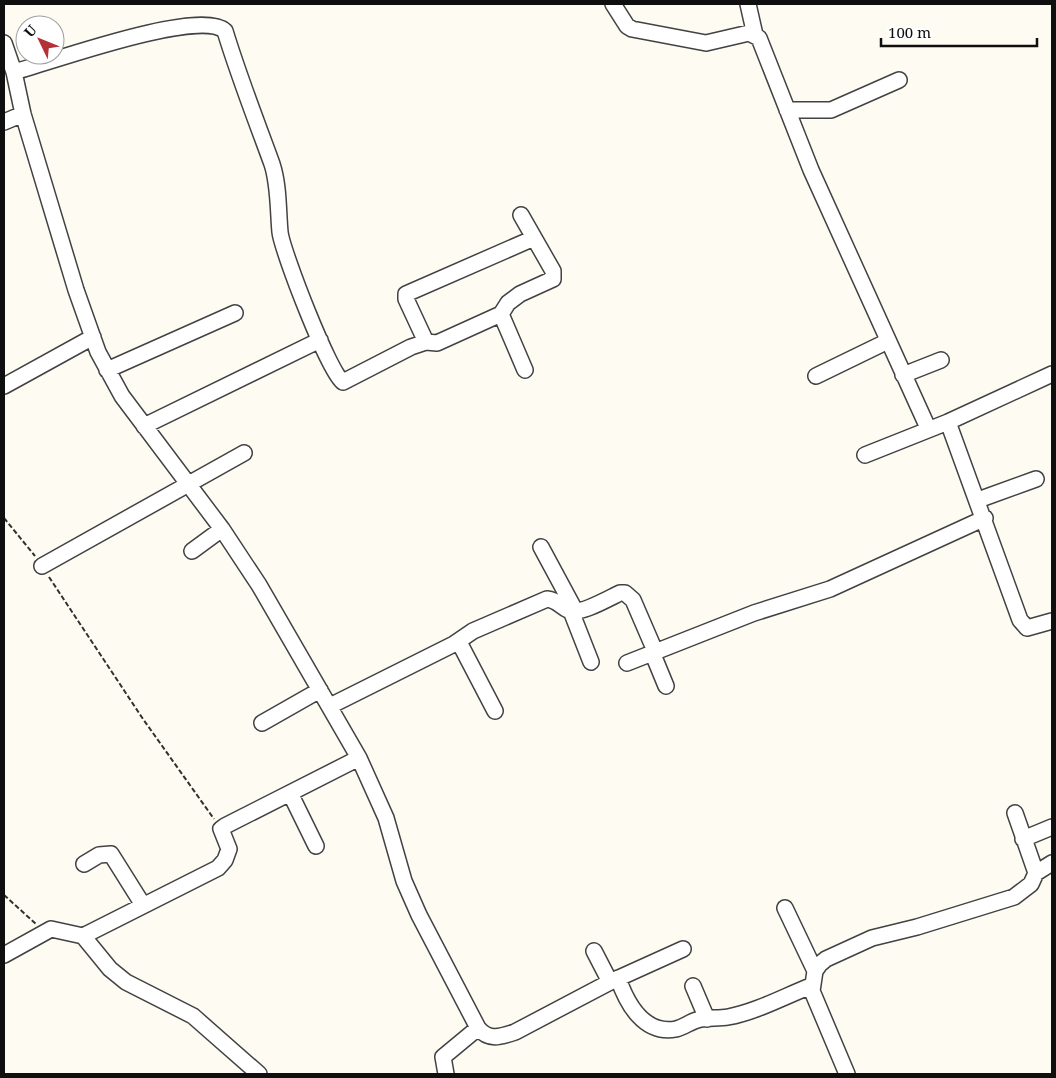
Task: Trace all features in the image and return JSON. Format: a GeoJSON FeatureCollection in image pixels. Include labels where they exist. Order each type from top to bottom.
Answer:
{"type":"FeatureCollection","features":[{"type":"Feature","properties":{"kind":"street"},"geometry":{"type":"LineString","coordinates":[[613,4],[627,26],[632,29],[706,43],[749,33],[755,35]]}},
{"type":"Feature","properties":{"kind":"street"},"geometry":{"type":"LineString","coordinates":[[748,4],[755,35],[764,49],[811,170],[928,428]]}},
{"type":"Feature","properties":{"kind":"street"},"geometry":{"type":"LineString","coordinates":[[14,72],[164,28],[213,24],[226,31],[241,85],[272,166],[282,241],[328,360],[339,380],[343,382],[426,342],[437,343],[501,314],[508,303],[520,294],[553,279],[553,272],[521,215]]}},
{"type":"Feature","properties":{"kind":"street"},"geometry":{"type":"LineString","coordinates":[[4,43],[14,72],[23,114],[76,290],[107,370],[122,396],[222,529],[259,585],[330,706],[359,758],[386,818],[404,881],[419,915],[478,1028],[483,1034],[499,1038],[515,1032],[614,980],[683,949]]}},
{"type":"Feature","properties":{"kind":"street"},"geometry":{"type":"LineString","coordinates":[[787,110],[831,110],[899,80]]}},
{"type":"Feature","properties":{"kind":"street"},"geometry":{"type":"LineString","coordinates":[[4,122],[23,114]]}},
{"type":"Feature","properties":{"kind":"street"},"geometry":{"type":"LineString","coordinates":[[426,342],[406,299],[406,294],[534,238]]}},
{"type":"Feature","properties":{"kind":"street"},"geometry":{"type":"LineString","coordinates":[[107,370],[235,313]]}},
{"type":"Feature","properties":{"kind":"street"},"geometry":{"type":"LineString","coordinates":[[501,314],[525,370]]}},
{"type":"Feature","properties":{"kind":"street"},"geometry":{"type":"LineString","coordinates":[[4,386],[93,337]]}},
{"type":"Feature","properties":{"kind":"street"},"geometry":{"type":"LineString","coordinates":[[144,426],[320,340]]}},
{"type":"Feature","properties":{"kind":"street"},"geometry":{"type":"LineString","coordinates":[[816,376],[888,341]]}},
{"type":"Feature","properties":{"kind":"street"},"geometry":{"type":"LineString","coordinates":[[904,375],[941,360]]}},
{"type":"Feature","properties":{"kind":"street"},"geometry":{"type":"LineString","coordinates":[[865,455],[928,428],[948,422],[1052,374]]}},
{"type":"Feature","properties":{"kind":"street"},"geometry":{"type":"LineString","coordinates":[[948,422],[1024,626],[1032,628],[1052,621]]}},
{"type":"Feature","properties":{"kind":"street"},"geometry":{"type":"LineString","coordinates":[[42,566],[244,453]]}},
{"type":"Feature","properties":{"kind":"street"},"geometry":{"type":"LineString","coordinates":[[978,500],[1036,479]]}},
{"type":"Feature","properties":{"kind":"street"},"geometry":{"type":"LineString","coordinates":[[627,663],[754,613],[830,590],[985,518]]}},
{"type":"Feature","properties":{"kind":"street"},"geometry":{"type":"LineString","coordinates":[[192,551],[222,529]]}},
{"type":"Feature","properties":{"kind":"street"},"geometry":{"type":"LineString","coordinates":[[541,547],[573,611],[591,662]]}},
{"type":"Feature","properties":{"kind":"street"},"geometry":{"type":"LineString","coordinates":[[573,611],[620,593],[626,593],[632,600],[666,686]]}},
{"type":"Feature","properties":{"kind":"street"},"geometry":{"type":"LineString","coordinates":[[330,706],[458,642],[473,631],[547,599],[558,602],[573,611]]}},
{"type":"Feature","properties":{"kind":"street"},"geometry":{"type":"LineString","coordinates":[[458,642],[495,711]]}},
{"type":"Feature","properties":{"kind":"street"},"geometry":{"type":"LineString","coordinates":[[262,723],[320,690]]}},
{"type":"Feature","properties":{"kind":"street"},"geometry":{"type":"LineString","coordinates":[[83,936],[218,868],[225,860],[229,849],[221,829],[359,758]]}},
{"type":"Feature","properties":{"kind":"street"},"geometry":{"type":"LineString","coordinates":[[290,792],[316,846]]}},
{"type":"Feature","properties":{"kind":"street"},"geometry":{"type":"LineString","coordinates":[[1015,813],[1036,873]]}},
{"type":"Feature","properties":{"kind":"street"},"geometry":{"type":"LineString","coordinates":[[1023,839],[1052,827]]}},
{"type":"Feature","properties":{"kind":"street"},"geometry":{"type":"LineString","coordinates":[[84,864],[99,855],[110,854],[143,905]]}},
{"type":"Feature","properties":{"kind":"street"},"geometry":{"type":"LineString","coordinates":[[847,1074],[811,986],[815,971],[826,958],[872,938],[918,927],[1014,897],[1032,884],[1036,873],[1052,862]]}},
{"type":"Feature","properties":{"kind":"street"},"geometry":{"type":"LineString","coordinates":[[786,908],[815,971]]}},
{"type":"Feature","properties":{"kind":"street"},"geometry":{"type":"LineString","coordinates":[[4,955],[45,932],[57,929],[83,936],[110,969],[126,982],[193,1016],[259,1074]]}},
{"type":"Feature","properties":{"kind":"street"},"geometry":{"type":"LineString","coordinates":[[594,951],[631,1007],[646,1023],[662,1030],[677,1028],[698,1019],[740,1013],[811,986]]}},
{"type":"Feature","properties":{"kind":"street"},"geometry":{"type":"LineString","coordinates":[[693,986],[707,1019]]}},
{"type":"Feature","properties":{"kind":"street"},"geometry":{"type":"LineString","coordinates":[[446,1074],[444,1057],[478,1028]]}},
{"type":"Feature","properties":{"kind":"path"},"geometry":{"type":"LineString","coordinates":[[4,518],[25,541],[143,719],[221,829]]}},
{"type":"Feature","properties":{"kind":"path"},"geometry":{"type":"LineString","coordinates":[[4,895],[45,932]]}}]}
